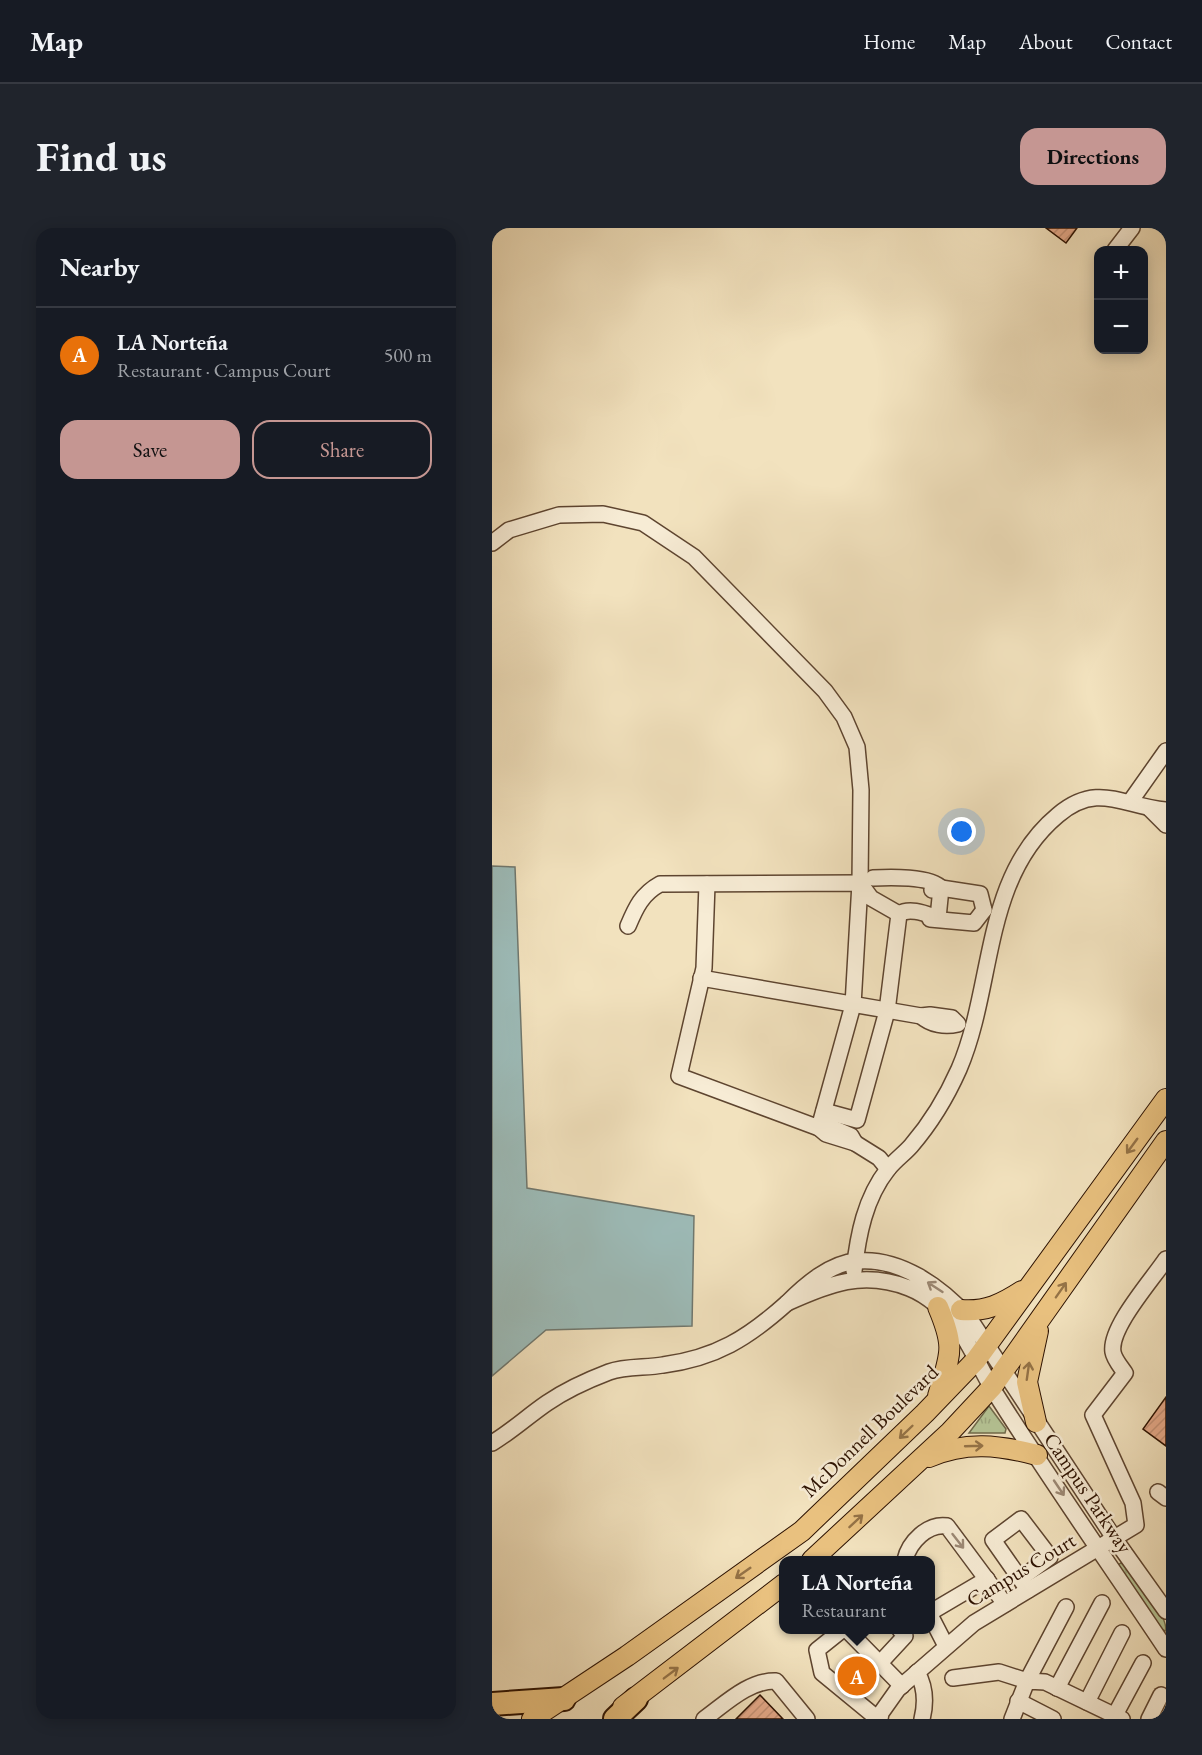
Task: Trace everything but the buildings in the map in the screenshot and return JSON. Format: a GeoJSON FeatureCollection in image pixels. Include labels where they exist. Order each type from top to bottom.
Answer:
{"type":"FeatureCollection","features":[{"type":"Feature","properties":{"kind":"highway"},"geometry":{"type":"LineString","coordinates":[[492,1704],[564,1699]]}},
{"type":"Feature","properties":{"kind":"highway"},"geometry":{"type":"LineString","coordinates":[[615,1719],[636,1699]]}},
{"type":"Feature","properties":{"kind":"main road","name":"McDonnell Boulevard"},"geometry":{"type":"LineString","coordinates":[[532,1719],[564,1699],[802,1531],[937,1401],[981,1353],[1166,1099]]}},
{"type":"Feature","properties":{"kind":"main road"},"geometry":{"type":"LineString","coordinates":[[816,1556],[918,1462],[997,1380],[1166,1141]]}},
{"type":"Feature","properties":{"kind":"main road"},"geometry":{"type":"LineString","coordinates":[[961,1310],[986,1310],[1003,1304],[1029,1287]]}},
{"type":"Feature","properties":{"kind":"main road"},"geometry":{"type":"LineString","coordinates":[[937,1401],[951,1352],[948,1330],[938,1307]]}},
{"type":"Feature","properties":{"kind":"main road"},"geometry":{"type":"LineString","coordinates":[[1036,1422],[1027,1382],[1040,1320]]}},
{"type":"Feature","properties":{"kind":"main road"},"geometry":{"type":"LineString","coordinates":[[918,1462],[943,1451],[969,1445],[1002,1447],[1037,1455]]}},
{"type":"Feature","properties":{"kind":"main road"},"geometry":{"type":"LineString","coordinates":[[606,1719],[636,1699],[779,1587]]}},
{"type":"Feature","properties":{"kind":"street"},"geometry":{"type":"LineString","coordinates":[[1118,246],[1131,228]]}},
{"type":"Feature","properties":{"kind":"street"},"geometry":{"type":"LineString","coordinates":[[492,543],[509,530],[559,515],[603,514],[644,524],[694,558],[825,691],[844,717],[856,747],[866,881],[853,1005],[819,1128]]}},
{"type":"Feature","properties":{"kind":"street"},"geometry":{"type":"LineString","coordinates":[[1130,802],[1166,751]]}},
{"type":"Feature","properties":{"kind":"street"},"geometry":{"type":"LineString","coordinates":[[853,1280],[859,1232],[871,1197],[888,1169],[912,1144],[938,1109],[959,1069],[974,1026],[991,912],[1033,839],[1059,814],[1080,802],[1097,798],[1113,797],[1149,809],[1166,810]]}},
{"type":"Feature","properties":{"kind":"street"},"geometry":{"type":"LineString","coordinates":[[1149,809],[1166,825]]}},
{"type":"Feature","properties":{"kind":"street"},"geometry":{"type":"LineString","coordinates":[[866,881],[871,898],[904,918],[920,920],[938,918],[974,923],[991,912]]}},
{"type":"Feature","properties":{"kind":"street"},"geometry":{"type":"LineString","coordinates":[[628,926],[647,891],[660,884],[866,881],[980,894],[991,912]]}},
{"type":"Feature","properties":{"kind":"street"},"geometry":{"type":"LineString","coordinates":[[707,884],[701,978],[680,1076],[819,1128],[828,1126],[843,1131],[851,1136],[855,1143],[879,1158],[888,1169]]}},
{"type":"Feature","properties":{"kind":"street"},"geometry":{"type":"LineString","coordinates":[[938,918],[941,888]]}},
{"type":"Feature","properties":{"kind":"street"},"geometry":{"type":"LineString","coordinates":[[824,1111],[857,1120],[886,1011],[898,914]]}},
{"type":"Feature","properties":{"kind":"street"},"geometry":{"type":"LineString","coordinates":[[701,978],[921,1016],[929,1022],[950,1026],[958,1024],[974,1026]]}},
{"type":"Feature","properties":{"kind":"street","name":"Campus Court"},"geometry":{"type":"LineString","coordinates":[[879,1719],[902,1686],[917,1672],[974,1623],[1005,1604],[1024,1585],[1099,1547],[1136,1525],[1133,1503],[1093,1415],[1125,1373],[1113,1354],[1113,1339],[1120,1324],[1166,1259]]}},
{"type":"Feature","properties":{"kind":"street"},"geometry":{"type":"LineString","coordinates":[[492,1443],[512,1432],[547,1403],[611,1371],[663,1365],[717,1351],[745,1338],[807,1283],[855,1260],[879,1262],[917,1275],[949,1296],[961,1310],[981,1353]]}},
{"type":"Feature","properties":{"kind":"street"},"geometry":{"type":"LineString","coordinates":[[787,1303],[828,1285],[853,1280],[873,1280],[910,1288],[938,1307],[981,1353]]}},
{"type":"Feature","properties":{"kind":"street","name":"Campus Parkway"},"geometry":{"type":"LineString","coordinates":[[981,1353],[1037,1455],[1166,1649]]}},
{"type":"Feature","properties":{"kind":"street","name":"Campus Parkway"},"geometry":{"type":"LineString","coordinates":[[997,1380],[1036,1422],[1166,1611]]}},
{"type":"Feature","properties":{"kind":"street"},"geometry":{"type":"LineString","coordinates":[[908,1556],[926,1528],[935,1525],[947,1526],[1005,1604]]}},
{"type":"Feature","properties":{"kind":"street"},"geometry":{"type":"LineString","coordinates":[[935,1609],[987,1579]]}},
{"type":"Feature","properties":{"kind":"street"},"geometry":{"type":"LineString","coordinates":[[1057,1688],[1102,1603]]}},
{"type":"Feature","properties":{"kind":"street"},"geometry":{"type":"LineString","coordinates":[[1012,1719],[1027,1681],[1066,1607]]}},
{"type":"Feature","properties":{"kind":"street"},"geometry":{"type":"LineString","coordinates":[[935,1626],[946,1646]]}},
{"type":"Feature","properties":{"kind":"street"},"geometry":{"type":"LineString","coordinates":[[1087,1702],[1122,1633]]}},
{"type":"Feature","properties":{"kind":"street"},"geometry":{"type":"LineString","coordinates":[[836,1634],[817,1650],[822,1673],[879,1719]]}},
{"type":"Feature","properties":{"kind":"street"},"geometry":{"type":"LineString","coordinates":[[852,1634],[902,1686]]}},
{"type":"Feature","properties":{"kind":"street"},"geometry":{"type":"LineString","coordinates":[[880,1663],[905,1636],[904,1634]]}},
{"type":"Feature","properties":{"kind":"street"},"geometry":{"type":"LineString","coordinates":[[953,1678],[999,1672],[1027,1681],[1045,1682],[1119,1717],[1143,1664]]}},
{"type":"Feature","properties":{"kind":"street"},"geometry":{"type":"LineString","coordinates":[[917,1672],[924,1691],[922,1719]]}},
{"type":"Feature","properties":{"kind":"street"},"geometry":{"type":"LineString","coordinates":[[704,1719],[735,1696],[763,1681],[776,1681],[807,1719]]}},
{"type":"Feature","properties":{"kind":"street"},"geometry":{"type":"LineString","coordinates":[[1149,1719],[1161,1695]]}},
{"type":"Feature","properties":{"kind":"street"},"geometry":{"type":"LineString","coordinates":[[1018,1701],[1053,1719]]}},
{"type":"Feature","properties":{"kind":"green space"},"geometry":{"type":"Polygon","coordinates":[[[989,1406],[1006,1429],[1005,1433],[969,1433],[989,1406]]]}},
{"type":"Feature","properties":{"kind":"green space"},"geometry":{"type":"Polygon","coordinates":[[[1121,1563],[1134,1575],[1156,1604],[1165,1623],[1166,1631],[1160,1629],[1118,1565],[1121,1563]]]}},
{"type":"Feature","properties":{"kind":"water"},"geometry":{"type":"Polygon","coordinates":[[[492,866],[515,867],[527,1188],[694,1216],[692,1326],[546,1330],[492,1376],[492,866]]]}},
{"type":"Feature","properties":{"kind":"place","name":"LA Norteña"},"geometry":{"type":"Point","coordinates":[857,1676]}}]}
